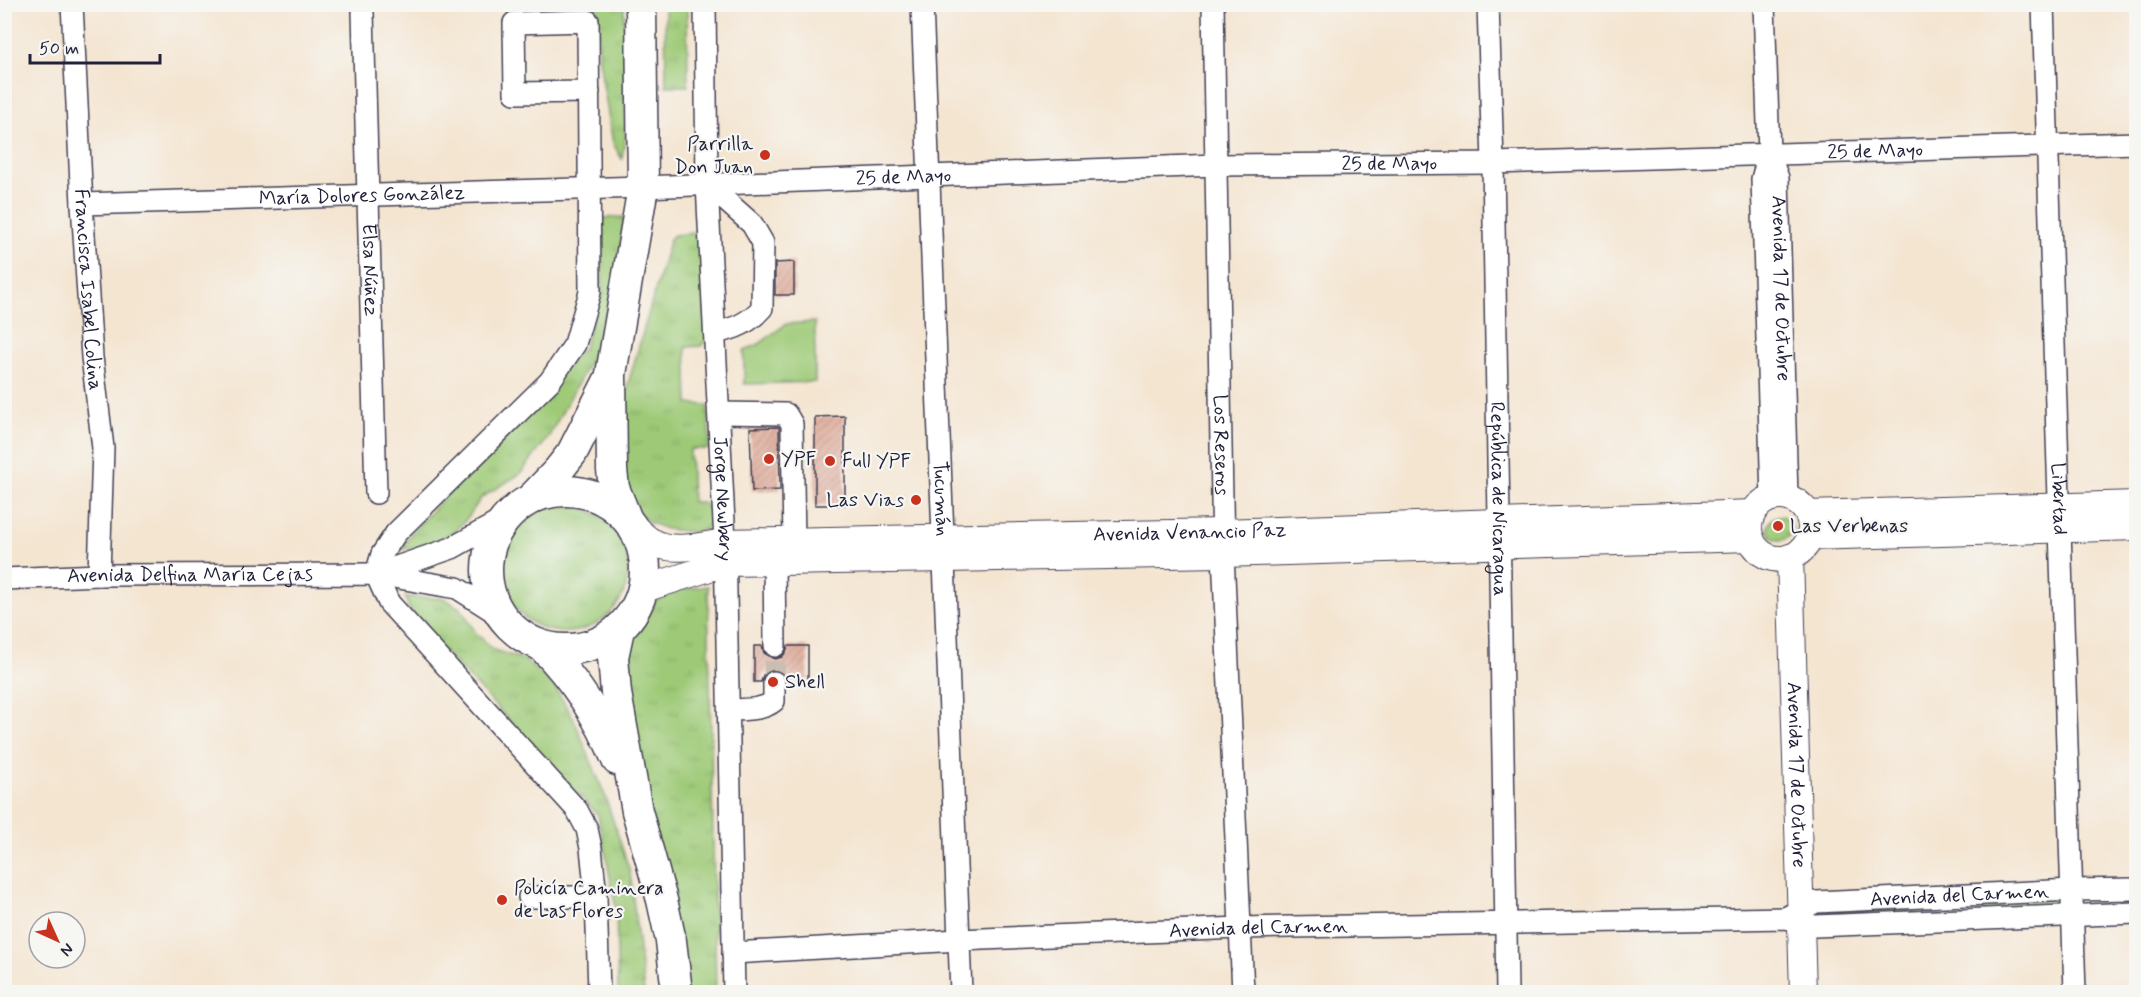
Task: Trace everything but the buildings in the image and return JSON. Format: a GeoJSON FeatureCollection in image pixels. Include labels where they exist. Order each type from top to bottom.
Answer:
{"type":"FeatureCollection","features":[{"type":"Feature","properties":{"kind":"highway"},"geometry":{"type":"LineString","coordinates":[[611,374],[572,453],[533,497],[506,518],[495,535],[488,555],[487,576],[491,597],[501,616],[519,634],[542,646],[562,649],[583,648],[602,641],[620,629],[635,611],[644,589],[646,572],[641,540],[614,488],[611,374],[643,187],[641,4]]}},
{"type":"Feature","properties":{"kind":"highway"},"geometry":{"type":"LineString","coordinates":[[533,497],[557,490],[582,492],[606,500],[629,520]]}},
{"type":"Feature","properties":{"kind":"highway"},"geometry":{"type":"LineString","coordinates":[[620,629],[613,657],[616,693],[637,811],[662,900],[677,993]]}},
{"type":"Feature","properties":{"kind":"highway"},"geometry":{"type":"LineString","coordinates":[[542,646],[579,689],[605,731],[637,811]]}},
{"type":"Feature","properties":{"kind":"main road"},"geometry":{"type":"LineString","coordinates":[[1771,503],[1803,506],[1808,525],[1802,549],[1782,557],[1760,551],[1751,538],[1749,521],[1771,503]]}},
{"type":"Feature","properties":{"kind":"main road","name":"Avenida Venancio Paz"},"geometry":{"type":"LineString","coordinates":[[1500,533],[1771,503]]}},
{"type":"Feature","properties":{"kind":"main road"},"geometry":{"type":"LineString","coordinates":[[2060,518],[2136,504]]}},
{"type":"Feature","properties":{"kind":"main road"},"geometry":{"type":"LineString","coordinates":[[1808,525],[2060,518],[2136,527]]}},
{"type":"Feature","properties":{"kind":"main road","name":"Avenida Venancio Paz"},"geometry":{"type":"LineString","coordinates":[[629,520],[651,541],[663,546],[725,553],[774,562],[943,549],[1222,543],[1500,533],[1751,538]]}},
{"type":"Feature","properties":{"kind":"main road","name":"Avenida Venancio Paz"},"geometry":{"type":"LineString","coordinates":[[644,589],[725,553],[794,541],[943,549]]}},
{"type":"Feature","properties":{"kind":"main road","name":"Avenida 17 de Octubre"},"geometry":{"type":"LineString","coordinates":[[1782,557],[1796,916],[1803,993]]}},
{"type":"Feature","properties":{"kind":"main road","name":"Avenida 17 de Octubre"},"geometry":{"type":"LineString","coordinates":[[1788,993],[1796,916]]}},
{"type":"Feature","properties":{"kind":"street","name":"Francisca Isabel Colina"},"geometry":{"type":"LineString","coordinates":[[72,4],[92,357],[103,448],[99,575]]}},
{"type":"Feature","properties":{"kind":"street","name":"Jorge Newbery"},"geometry":{"type":"LineString","coordinates":[[705,4],[707,184],[725,553],[734,993]]}},
{"type":"Feature","properties":{"kind":"street","name":"Tucumán"},"geometry":{"type":"LineString","coordinates":[[922,4],[961,993]]}},
{"type":"Feature","properties":{"kind":"street","name":"Los Reseros"},"geometry":{"type":"LineString","coordinates":[[1213,4],[1222,543],[1243,993]]}},
{"type":"Feature","properties":{"kind":"street","name":"República de Nicaragua"},"geometry":{"type":"LineString","coordinates":[[1488,4],[1493,163],[1507,993]]}},
{"type":"Feature","properties":{"kind":"street","name":"Avenida 17 de Octubre"},"geometry":{"type":"LineString","coordinates":[[1764,4],[1769,154],[1778,178],[1771,503]]}},
{"type":"Feature","properties":{"kind":"street","name":"Libertad"},"geometry":{"type":"LineString","coordinates":[[2043,4],[2075,993]]}},
{"type":"Feature","properties":{"kind":"street","name":"Elsa Núñez"},"geometry":{"type":"LineString","coordinates":[[363,12],[376,493]]}},
{"type":"Feature","properties":{"kind":"street"},"geometry":{"type":"LineString","coordinates":[[589,92],[515,93],[514,23],[588,21],[589,92],[590,188],[590,292],[575,344],[550,381],[396,533],[382,554],[376,574],[389,603],[577,810],[587,829],[596,897],[599,993]]}},
{"type":"Feature","properties":{"kind":"street","name":"25 de Mayo"},"geometry":{"type":"LineString","coordinates":[[643,187],[1216,165],[1493,163],[2136,143]]}},
{"type":"Feature","properties":{"kind":"street"},"geometry":{"type":"LineString","coordinates":[[707,184],[752,224],[763,243],[762,308],[753,319],[730,331],[715,332]]}},
{"type":"Feature","properties":{"kind":"street","name":"María Dolores González"},"geometry":{"type":"LineString","coordinates":[[82,204],[643,187]]}},
{"type":"Feature","properties":{"kind":"street"},"geometry":{"type":"LineString","coordinates":[[719,413],[786,414],[792,424],[794,541]]}},
{"type":"Feature","properties":{"kind":"street","name":"Avenida Delfina María Cejas"},"geometry":{"type":"LineString","coordinates":[[376,574],[452,548],[506,518]]}},
{"type":"Feature","properties":{"kind":"street"},"geometry":{"type":"LineString","coordinates":[[774,562],[775,646]]}},
{"type":"Feature","properties":{"kind":"street","name":"Avenida Delfina María Cejas"},"geometry":{"type":"LineString","coordinates":[[4,579],[99,575],[376,574],[457,588],[501,616]]}},
{"type":"Feature","properties":{"kind":"street"},"geometry":{"type":"LineString","coordinates":[[729,710],[764,708],[769,705],[774,701],[774,682]]}},
{"type":"Feature","properties":{"kind":"street","name":"Avenida del Carmen"},"geometry":{"type":"LineString","coordinates":[[1796,916],[1816,902],[2136,889]]}},
{"type":"Feature","properties":{"kind":"street"},"geometry":{"type":"LineString","coordinates":[[529,897],[596,897]]}},
{"type":"Feature","properties":{"kind":"street","name":"Avenida del Carmen"},"geometry":{"type":"LineString","coordinates":[[733,952],[959,939],[1240,928],[1796,916],[1815,926],[2136,913]]}},
{"type":"Feature","properties":{"kind":"green space"},"geometry":{"type":"Polygon","coordinates":[[[597,5],[624,5],[625,140],[622,159],[613,143],[599,60],[597,5]]]}},
{"type":"Feature","properties":{"kind":"green space"},"geometry":{"type":"Polygon","coordinates":[[[665,5],[687,5],[688,86],[666,86],[665,5]]]}},
{"type":"Feature","properties":{"kind":"green space"},"geometry":{"type":"Polygon","coordinates":[[[624,217],[617,278],[590,361],[548,438],[520,474],[482,497],[465,521],[451,534],[422,546],[401,550],[413,531],[584,347],[602,289],[602,218],[624,217]]]}},
{"type":"Feature","properties":{"kind":"green space"},"geometry":{"type":"Polygon","coordinates":[[[694,233],[702,239],[707,339],[701,346],[686,347],[688,404],[708,405],[710,449],[690,449],[692,502],[702,502],[711,510],[711,522],[704,530],[693,532],[666,529],[649,522],[633,507],[624,477],[626,391],[670,239],[674,235],[694,233]]]}},
{"type":"Feature","properties":{"kind":"green space"},"geometry":{"type":"Polygon","coordinates":[[[815,322],[815,382],[744,384],[744,351],[759,344],[786,324],[815,322]]]}},
{"type":"Feature","properties":{"kind":"green space"},"geometry":{"type":"Polygon","coordinates":[[[565,506],[589,511],[609,525],[623,545],[628,569],[623,593],[609,613],[589,627],[565,632],[541,627],[521,613],[507,593],[502,569],[507,545],[521,525],[541,511],[565,506]]]}},
{"type":"Feature","properties":{"kind":"green space"},"geometry":{"type":"Polygon","coordinates":[[[1775,516],[1785,516],[1792,523],[1792,533],[1785,540],[1775,540],[1768,533],[1768,523],[1775,516]]]}},
{"type":"Feature","properties":{"kind":"green space"},"geometry":{"type":"Polygon","coordinates":[[[708,586],[716,992],[686,992],[631,724],[623,650],[646,611],[667,591],[708,586]]]}},
{"type":"Feature","properties":{"kind":"green space"},"geometry":{"type":"Polygon","coordinates":[[[405,597],[444,598],[461,609],[476,633],[494,650],[525,660],[554,686],[573,717],[605,796],[630,872],[644,992],[618,992],[616,908],[598,815],[412,617],[405,597]]]}},
{"type":"Feature","properties":{"kind":"green space"},"geometry":{"type":"Polygon","coordinates":[[[2055,899],[2055,909],[1830,915],[1830,905],[2055,899]]]}},
{"type":"Feature","properties":{"kind":"tunnel"},"geometry":{"type":"LineString","coordinates":[[774,682],[775,646]]}},
{"type":"Feature","properties":{"kind":"place","name":"Parrilla Don Juan"},"geometry":{"type":"Point","coordinates":[765,155]}},
{"type":"Feature","properties":{"kind":"place","name":"YPF"},"geometry":{"type":"Point","coordinates":[769,459]}},
{"type":"Feature","properties":{"kind":"place","name":"Full YPF"},"geometry":{"type":"Point","coordinates":[830,461]}},
{"type":"Feature","properties":{"kind":"place","name":"Las Vias"},"geometry":{"type":"Point","coordinates":[916,500]}},
{"type":"Feature","properties":{"kind":"place","name":"Las Verbenas"},"geometry":{"type":"Point","coordinates":[1778,526]}},
{"type":"Feature","properties":{"kind":"place","name":"Shell"},"geometry":{"type":"Point","coordinates":[773,682]}},
{"type":"Feature","properties":{"kind":"place","name":"Policía Caminera de Las Flores"},"geometry":{"type":"Point","coordinates":[502,900]}}]}
